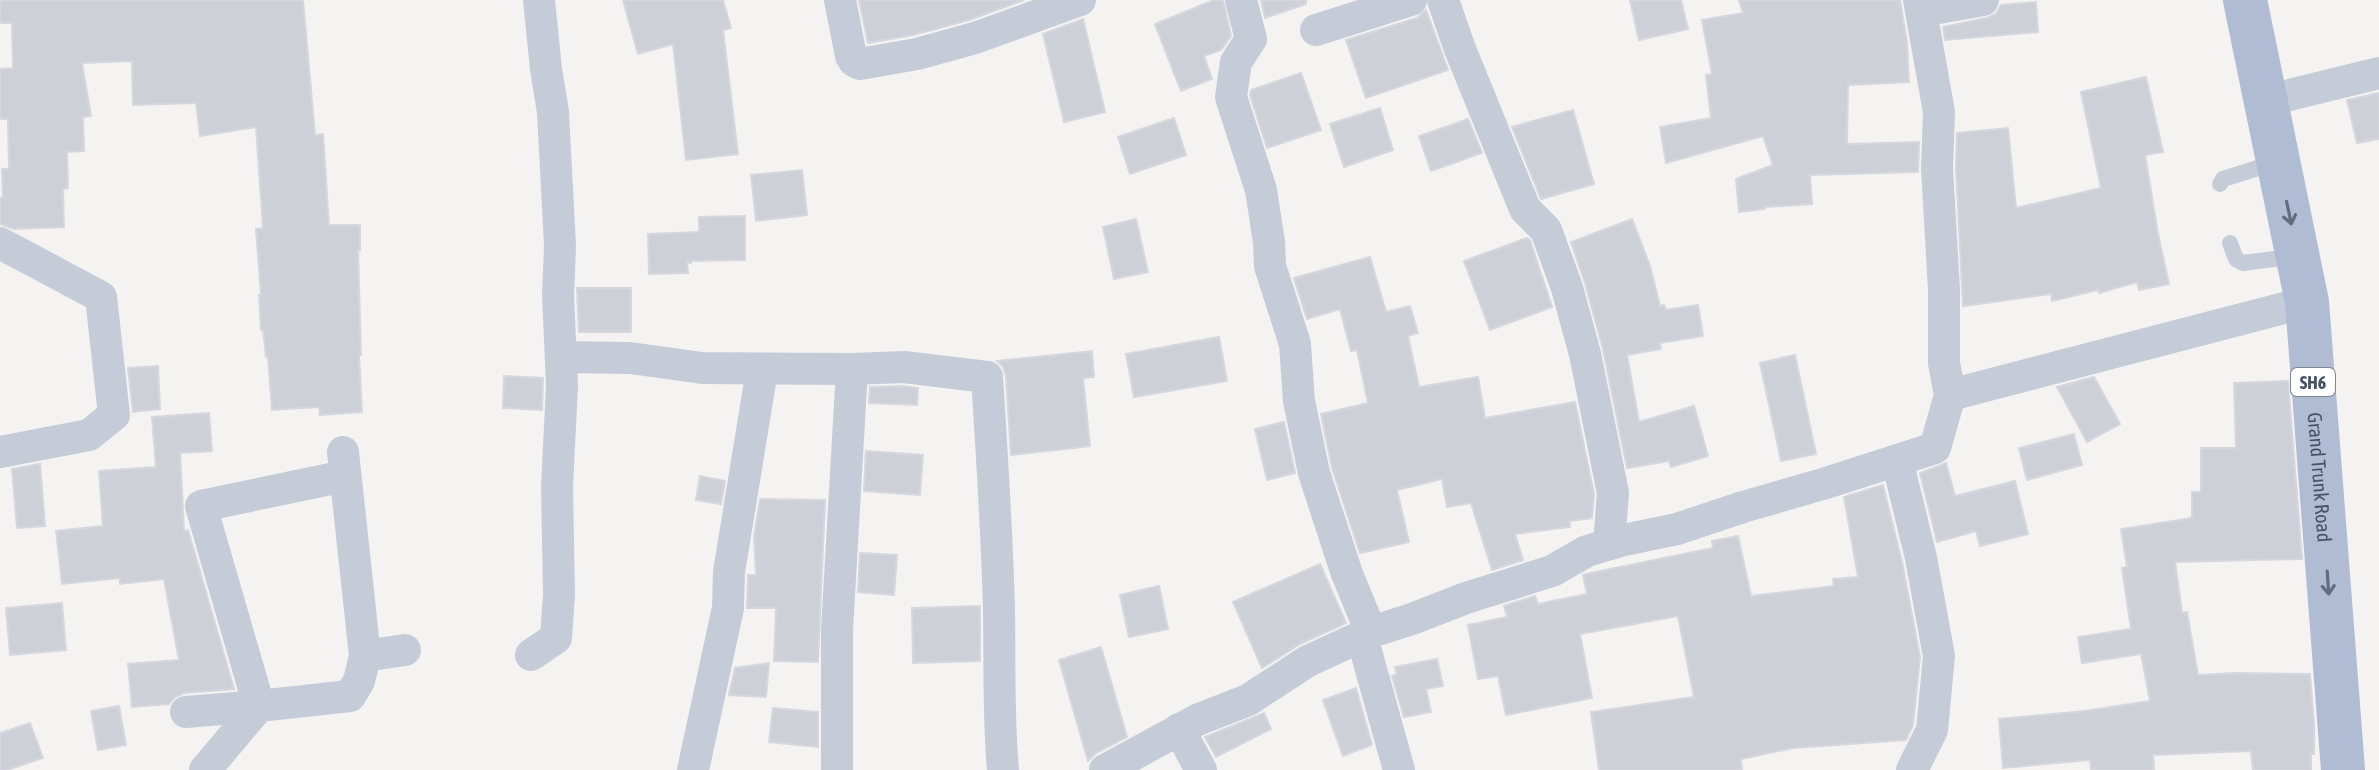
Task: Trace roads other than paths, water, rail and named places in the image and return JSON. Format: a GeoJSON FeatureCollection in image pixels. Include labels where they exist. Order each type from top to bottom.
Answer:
{"type":"FeatureCollection","features":[{"type":"Feature","properties":{"kind":"main road","name":"Grand Trunk Road"},"geometry":{"type":"LineString","coordinates":[[2245,0],[2307,302],[2343,770]]}},
{"type":"Feature","properties":{"kind":"street"},"geometry":{"type":"LineString","coordinates":[[531,655],[556,638],[559,594],[557,486],[562,386],[558,295],[560,246],[553,112],[539,0]]}},
{"type":"Feature","properties":{"kind":"street"},"geometry":{"type":"LineString","coordinates":[[840,0],[851,56],[860,64],[917,54],[975,38],[1080,0]]}},
{"type":"Feature","properties":{"kind":"street"},"geometry":{"type":"LineString","coordinates":[[1241,0],[1251,39],[1236,62],[1231,97],[1261,190],[1270,266],[1295,344],[1299,401],[1314,473],[1367,634],[1399,770]]}},
{"type":"Feature","properties":{"kind":"street"},"geometry":{"type":"LineString","coordinates":[[1316,30],[1411,0]]}},
{"type":"Feature","properties":{"kind":"street"},"geometry":{"type":"LineString","coordinates":[[1443,0],[1525,209],[1546,230],[1567,288],[1585,354],[1613,493],[1609,544]]}},
{"type":"Feature","properties":{"kind":"street"},"geometry":{"type":"LineString","coordinates":[[1105,770],[1179,729],[1248,700],[1308,661],[1367,634],[1552,571],[1587,551],[1677,529],[1935,448],[1950,395],[1944,363],[1944,290],[1937,168],[1939,112],[1921,5],[1983,0]]}},
{"type":"Feature","properties":{"kind":"street"},"geometry":{"type":"LineString","coordinates":[[2265,101],[2379,73]]}},
{"type":"Feature","properties":{"kind":"street"},"geometry":{"type":"LineString","coordinates":[[0,243],[101,297],[114,415],[89,435],[0,452]]}},
{"type":"Feature","properties":{"kind":"street"},"geometry":{"type":"LineString","coordinates":[[1950,395],[2307,302]]}},
{"type":"Feature","properties":{"kind":"street"},"geometry":{"type":"LineString","coordinates":[[561,357],[630,358],[702,368],[762,370],[904,367],[987,377],[1003,770]]}},
{"type":"Feature","properties":{"kind":"street"},"geometry":{"type":"LineString","coordinates":[[837,770],[837,630],[852,369]]}},
{"type":"Feature","properties":{"kind":"street"},"geometry":{"type":"LineString","coordinates":[[693,770],[728,608],[729,572],[762,370]]}},
{"type":"Feature","properties":{"kind":"street"},"geometry":{"type":"LineString","coordinates":[[1897,460],[1921,558],[1939,656],[1932,730],[1912,770]]}},
{"type":"Feature","properties":{"kind":"street"},"geometry":{"type":"LineString","coordinates":[[186,712],[259,706],[350,696],[359,681],[365,656],[344,464],[201,506],[259,706]]}},
{"type":"Feature","properties":{"kind":"street"},"geometry":{"type":"LineString","coordinates":[[365,656],[405,650]]}},
{"type":"Feature","properties":{"kind":"street"},"geometry":{"type":"LineString","coordinates":[[205,770],[259,706]]}},
{"type":"Feature","properties":{"kind":"street"},"geometry":{"type":"LineString","coordinates":[[1179,729],[1201,770]]}},
{"type":"Feature","properties":{"kind":"lane"},"geometry":{"type":"LineString","coordinates":[[2220,184],[2223,179],[2278,161]]}},
{"type":"Feature","properties":{"kind":"lane"},"geometry":{"type":"LineString","coordinates":[[2230,243],[2236,259],[2243,263],[2298,256]]}}]}
